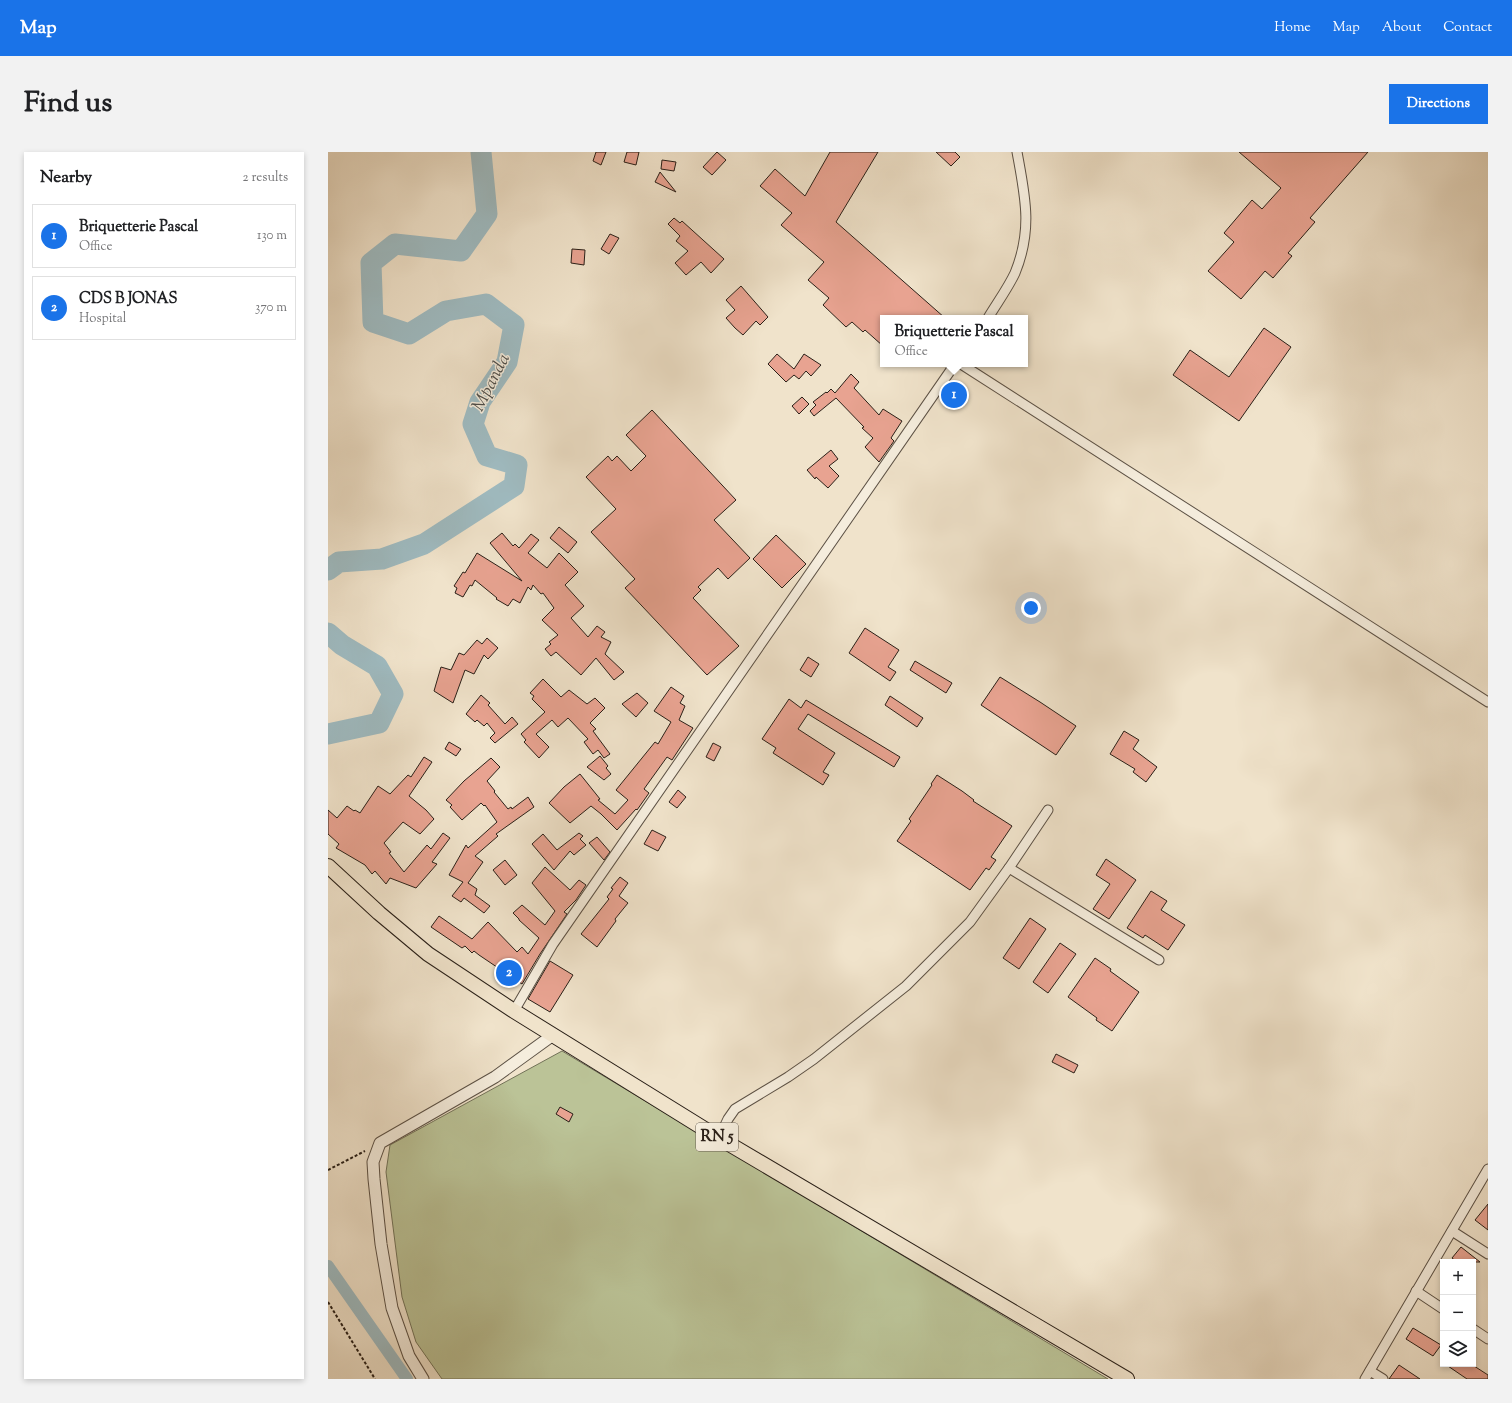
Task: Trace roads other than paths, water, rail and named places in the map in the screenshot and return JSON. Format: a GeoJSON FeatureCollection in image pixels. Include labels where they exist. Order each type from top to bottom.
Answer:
{"type":"FeatureCollection","features":[{"type":"Feature","properties":{"kind":"main road","name":"RN 5"},"geometry":{"type":"LineString","coordinates":[[328,866],[379,913],[428,954],[514,1011],[719,1138],[1127,1379]]}},
{"type":"Feature","properties":{"kind":"street"},"geometry":{"type":"LineString","coordinates":[[990,315],[1015,273],[1024,242],[1027,219],[1024,186],[1017,152]]}},
{"type":"Feature","properties":{"kind":"street"},"geometry":{"type":"LineString","coordinates":[[514,1011],[557,937],[953,367]]}},
{"type":"Feature","properties":{"kind":"street"},"geometry":{"type":"LineString","coordinates":[[966,367],[1488,702]]}},
{"type":"Feature","properties":{"kind":"street"},"geometry":{"type":"LineString","coordinates":[[719,1138],[728,1119],[735,1109],[788,1077],[814,1059],[906,986],[970,922],[1048,810]]}},
{"type":"Feature","properties":{"kind":"street"},"geometry":{"type":"LineString","coordinates":[[1009,868],[1159,960]]}},
{"type":"Feature","properties":{"kind":"street"},"geometry":{"type":"LineString","coordinates":[[423,1379],[409,1356],[392,1308],[382,1244],[373,1162],[380,1143],[495,1077],[553,1035]]}},
{"type":"Feature","properties":{"kind":"street"},"geometry":{"type":"LineString","coordinates":[[1365,1379],[1488,1169]]}},
{"type":"Feature","properties":{"kind":"street"},"geometry":{"type":"LineString","coordinates":[[1452,1231],[1488,1254]]}},
{"type":"Feature","properties":{"kind":"street"},"geometry":{"type":"LineString","coordinates":[[1416,1292],[1440,1307]]}},
{"type":"Feature","properties":{"kind":"street"},"geometry":{"type":"LineString","coordinates":[[1476,1331],[1488,1339]]}},
{"type":"Feature","properties":{"kind":"street"},"geometry":{"type":"LineString","coordinates":[[1370,1371],[1383,1379]]}},
{"type":"Feature","properties":{"kind":"waterway","name":"Mpanda"},"geometry":{"type":"LineString","coordinates":[[328,570],[339,562],[382,559],[424,544],[514,486],[517,465],[487,456],[473,424],[480,402],[507,362],[514,325],[486,304],[446,311],[409,334],[373,322],[371,263],[395,244],[461,251],[487,214],[481,152]]}},
{"type":"Feature","properties":{"kind":"waterway","name":"Mpanda"},"geometry":{"type":"LineString","coordinates":[[328,633],[342,645],[377,666],[393,694],[379,723],[328,734]]}},
{"type":"Feature","properties":{"kind":"waterway"},"geometry":{"type":"LineString","coordinates":[[328,1266],[407,1379]]}},
{"type":"Feature","properties":{"kind":"place","name":"Briquetterie Pascal"},"geometry":{"type":"Point","coordinates":[954,395]}},
{"type":"Feature","properties":{"kind":"place","name":"CDS B JONAS"},"geometry":{"type":"Point","coordinates":[509,973]}}]}
